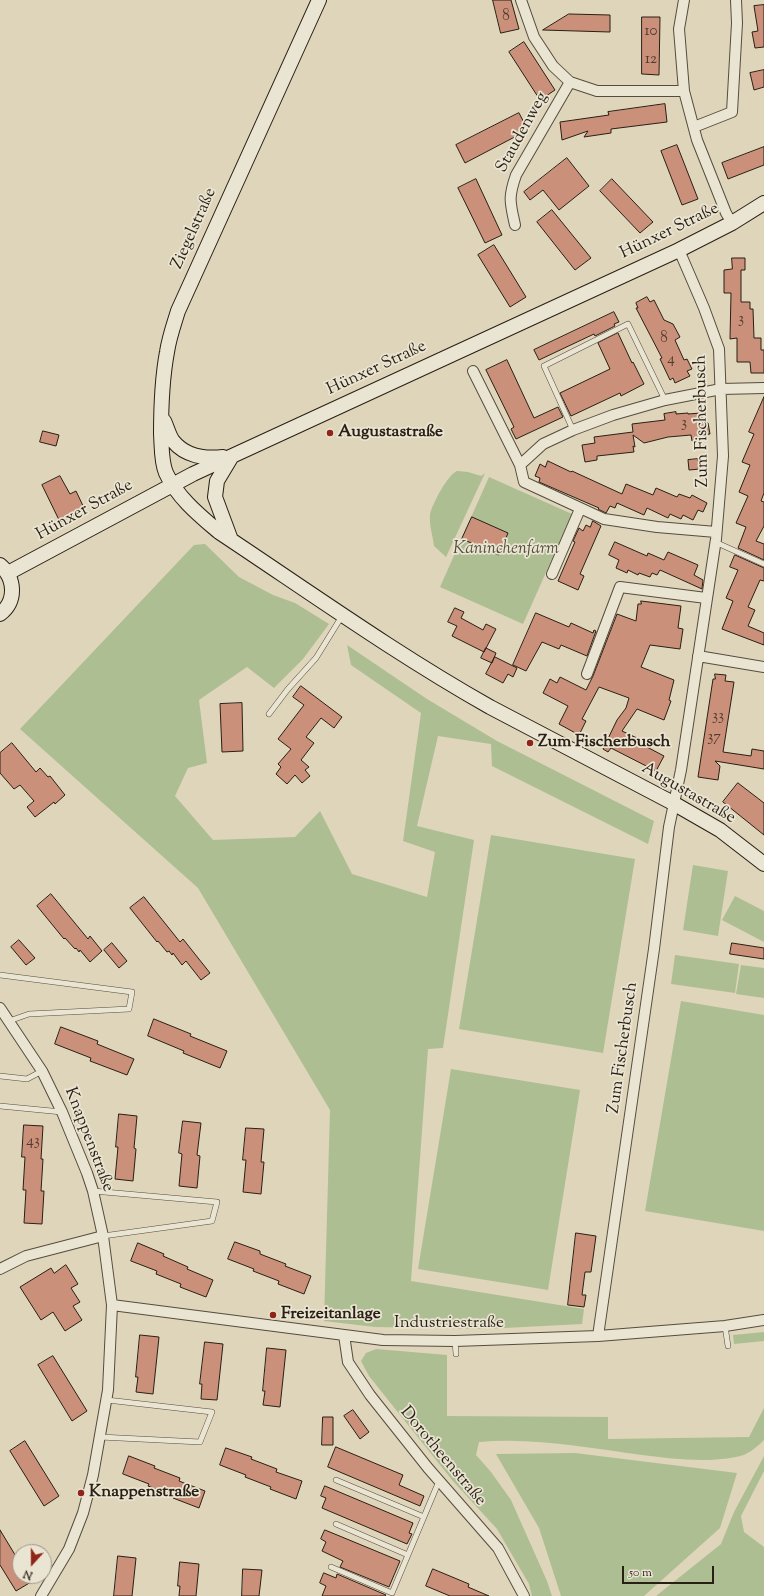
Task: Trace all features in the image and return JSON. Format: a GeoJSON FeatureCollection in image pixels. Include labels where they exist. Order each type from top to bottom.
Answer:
{"type":"FeatureCollection","features":[{"type":"Feature","properties":{"kind":"main road","name":"Ziegelstraße"},"geometry":{"type":"LineString","coordinates":[[172,484],[166,472],[162,457],[161,415],[167,351],[178,311],[319,0]]}},
{"type":"Feature","properties":{"kind":"main road","name":"Hünxer Straße"},"geometry":{"type":"LineString","coordinates":[[4,569],[172,484],[679,250],[732,223],[764,203]]}},
{"type":"Feature","properties":{"kind":"main road"},"geometry":{"type":"LineString","coordinates":[[161,415],[173,440],[183,450],[193,455],[211,458],[232,456]]}},
{"type":"Feature","properties":{"kind":"main road"},"geometry":{"type":"LineString","coordinates":[[231,540],[215,497],[217,481],[232,456]]}},
{"type":"Feature","properties":{"kind":"main road","name":"Augustastraße"},"geometry":{"type":"LineString","coordinates":[[172,484],[202,518],[231,540],[343,615],[467,694],[673,803],[720,830],[764,864]]}},
{"type":"Feature","properties":{"kind":"main road"},"geometry":{"type":"LineString","coordinates":[[0,614],[10,602],[12,593],[11,583],[4,569]]}},
{"type":"Feature","properties":{"kind":"street","name":"Staudenweg"},"geometry":{"type":"LineString","coordinates":[[521,0],[534,37],[553,66],[570,82],[597,91],[684,91]]}},
{"type":"Feature","properties":{"kind":"street"},"geometry":{"type":"LineString","coordinates":[[684,0],[678,30],[684,91],[697,140],[726,213],[732,223]]}},
{"type":"Feature","properties":{"kind":"street"},"geometry":{"type":"LineString","coordinates":[[694,127],[732,112],[737,24],[736,0]]}},
{"type":"Feature","properties":{"kind":"street","name":"Staudenweg"},"geometry":{"type":"LineString","coordinates":[[516,225],[510,201],[516,175],[570,82]]}},
{"type":"Feature","properties":{"kind":"street","name":"Zum Fischerbusch"},"geometry":{"type":"LineString","coordinates":[[598,1336],[673,803],[681,770],[716,537],[723,456],[719,349],[704,308],[679,250]]}},
{"type":"Feature","properties":{"kind":"street"},"geometry":{"type":"LineString","coordinates":[[473,371],[520,464],[524,482],[604,519],[716,537]]}},
{"type":"Feature","properties":{"kind":"street"},"geometry":{"type":"LineString","coordinates":[[520,464],[543,444],[573,430],[613,415],[665,400],[721,389],[764,388]]}},
{"type":"Feature","properties":{"kind":"street"},"geometry":{"type":"LineString","coordinates":[[552,574],[580,509]]}},
{"type":"Feature","properties":{"kind":"street"},"geometry":{"type":"LineString","coordinates":[[587,674],[620,587],[706,598]]}},
{"type":"Feature","properties":{"kind":"street"},"geometry":{"type":"LineString","coordinates":[[698,656],[764,667]]}},
{"type":"Feature","properties":{"kind":"street","name":"Knappenstraße"},"geometry":{"type":"LineString","coordinates":[[0,1008],[42,1071],[62,1112],[87,1173],[93,1191],[102,1236],[112,1305],[107,1400],[93,1475],[83,1513],[69,1549],[41,1596]]}},
{"type":"Feature","properties":{"kind":"street"},"geometry":{"type":"LineString","coordinates":[[0,1268],[26,1256],[102,1236]]}},
{"type":"Feature","properties":{"kind":"street","name":"Industriestraße"},"geometry":{"type":"LineString","coordinates":[[112,1305],[383,1340],[455,1342],[598,1336],[725,1326],[764,1320]]}},
{"type":"Feature","properties":{"kind":"street","name":"Dorotheenstraße"},"geometry":{"type":"LineString","coordinates":[[344,1335],[348,1362],[365,1388],[439,1481],[498,1548],[524,1596]]}},
{"type":"Feature","properties":{"kind":"lane"},"geometry":{"type":"LineString","coordinates":[[573,430],[544,366],[628,324],[665,400]]}},
{"type":"Feature","properties":{"kind":"lane"},"geometry":{"type":"LineString","coordinates":[[716,537],[764,564]]}},
{"type":"Feature","properties":{"kind":"lane"},"geometry":{"type":"LineString","coordinates":[[269,714],[288,689],[316,658],[343,615]]}},
{"type":"Feature","properties":{"kind":"lane"},"geometry":{"type":"LineString","coordinates":[[0,975],[132,992],[129,1009],[29,1014],[10,1021]]}},
{"type":"Feature","properties":{"kind":"lane"},"geometry":{"type":"LineString","coordinates":[[0,1076],[27,1079],[42,1071]]}},
{"type":"Feature","properties":{"kind":"lane"},"geometry":{"type":"LineString","coordinates":[[0,1106],[62,1112]]}},
{"type":"Feature","properties":{"kind":"lane"},"geometry":{"type":"LineString","coordinates":[[93,1191],[217,1202],[212,1221],[102,1236]]}},
{"type":"Feature","properties":{"kind":"lane"},"geometry":{"type":"LineString","coordinates":[[725,1326],[728,1346]]}},
{"type":"Feature","properties":{"kind":"lane"},"geometry":{"type":"LineString","coordinates":[[455,1342],[456,1354]]}},
{"type":"Feature","properties":{"kind":"lane"},"geometry":{"type":"LineString","coordinates":[[100,1437],[200,1442],[212,1412],[107,1400]]}},
{"type":"Feature","properties":{"kind":"lane"},"geometry":{"type":"LineString","coordinates":[[336,1480],[424,1517]]}},
{"type":"Feature","properties":{"kind":"lane"},"geometry":{"type":"LineString","coordinates":[[331,1567],[392,1593],[439,1481]]}},
{"type":"Feature","properties":{"kind":"lane"},"geometry":{"type":"LineString","coordinates":[[336,1524],[408,1555]]}},
{"type":"Feature","properties":{"kind":"green space"},"geometry":{"type":"Polygon","coordinates":[[[457,471],[468,472],[481,476],[485,473],[446,557],[434,546],[430,515],[440,491],[453,473],[457,471]]]}},
{"type":"Feature","properties":{"kind":"green space","name":"Kaninchenfarm"},"geometry":{"type":"Polygon","coordinates":[[[489,477],[572,514],[523,624],[440,587],[489,477]]]}},
{"type":"Feature","properties":{"kind":"green space"},"geometry":{"type":"Polygon","coordinates":[[[205,544],[239,577],[273,595],[295,603],[329,624],[303,659],[274,688],[247,667],[199,700],[207,763],[188,768],[175,796],[213,840],[295,837],[320,811],[352,874],[427,897],[435,852],[403,841],[421,713],[351,665],[347,645],[427,699],[497,741],[654,821],[648,844],[492,766],[491,744],[438,736],[417,826],[474,840],[443,1048],[428,1049],[411,1281],[584,1309],[582,1324],[485,1329],[375,1327],[324,1321],[330,1110],[198,888],[20,729],[194,545],[205,544]]]}},
{"type":"Feature","properties":{"kind":"green space"},"geometry":{"type":"Polygon","coordinates":[[[491,835],[635,859],[603,1053],[459,1029],[491,835]]]}},
{"type":"Feature","properties":{"kind":"green space"},"geometry":{"type":"Polygon","coordinates":[[[693,865],[728,871],[718,936],[683,930],[693,865]]]}},
{"type":"Feature","properties":{"kind":"green space"},"geometry":{"type":"Polygon","coordinates":[[[735,896],[764,911],[764,942],[722,920],[735,896]]]}},
{"type":"Feature","properties":{"kind":"green space"},"geometry":{"type":"Polygon","coordinates":[[[675,955],[739,964],[735,993],[671,984],[675,955]]]}},
{"type":"Feature","properties":{"kind":"green space"},"geometry":{"type":"Polygon","coordinates":[[[741,965],[764,968],[764,998],[736,994],[741,965]]]}},
{"type":"Feature","properties":{"kind":"green space"},"geometry":{"type":"Polygon","coordinates":[[[681,1001],[764,1015],[764,1231],[645,1211],[681,1001]]]}},
{"type":"Feature","properties":{"kind":"green space"},"geometry":{"type":"Polygon","coordinates":[[[451,1069],[580,1090],[548,1290],[418,1269],[451,1069]]]}},
{"type":"Feature","properties":{"kind":"green space"},"geometry":{"type":"Polygon","coordinates":[[[764,1332],[764,1341],[734,1344],[733,1335],[764,1332]]]}},
{"type":"Feature","properties":{"kind":"green space"},"geometry":{"type":"Polygon","coordinates":[[[376,1349],[447,1355],[447,1416],[608,1417],[608,1439],[749,1437],[764,1408],[764,1440],[752,1451],[744,1455],[713,1460],[665,1458],[581,1446],[540,1442],[479,1442],[476,1455],[491,1472],[511,1500],[547,1581],[552,1596],[532,1596],[529,1584],[497,1529],[452,1480],[369,1376],[361,1361],[366,1353],[376,1349]]]}},
{"type":"Feature","properties":{"kind":"green space"},"geometry":{"type":"Polygon","coordinates":[[[575,1453],[737,1473],[720,1528],[644,1596],[561,1596],[539,1528],[496,1454],[575,1453]]]}},
{"type":"Feature","properties":{"kind":"green space"},"geometry":{"type":"Polygon","coordinates":[[[764,1456],[764,1471],[741,1516],[744,1532],[764,1547],[764,1596],[656,1596],[721,1544],[734,1512],[764,1456]]]}},
{"type":"Feature","properties":{"kind":"building"},"geometry":{"type":"Polygon","coordinates":[[[493,0],[511,0],[519,29],[501,33],[493,0]]]}},
{"type":"Feature","properties":{"kind":"building"},"geometry":{"type":"Polygon","coordinates":[[[764,5],[764,47],[755,48],[752,32],[758,31],[754,6],[764,5]]]}},
{"type":"Feature","properties":{"kind":"building"},"geometry":{"type":"Polygon","coordinates":[[[569,14],[610,15],[610,32],[543,30],[569,14]]]}},
{"type":"Feature","properties":{"kind":"building"},"geometry":{"type":"Polygon","coordinates":[[[642,17],[660,17],[659,75],[642,74],[642,17]]]}},
{"type":"Feature","properties":{"kind":"building"},"geometry":{"type":"Polygon","coordinates":[[[524,42],[555,90],[540,100],[509,52],[524,42]]]}},
{"type":"Feature","properties":{"kind":"building"},"geometry":{"type":"Polygon","coordinates":[[[764,70],[764,87],[754,90],[750,73],[764,70]]]}},
{"type":"Feature","properties":{"kind":"building"},"geometry":{"type":"Polygon","coordinates":[[[665,104],[667,122],[611,129],[611,133],[584,137],[588,131],[562,140],[560,122],[609,115],[608,112],[665,104]]]}},
{"type":"Feature","properties":{"kind":"building"},"geometry":{"type":"Polygon","coordinates":[[[519,113],[528,130],[465,163],[456,145],[519,113]]]}},
{"type":"Feature","properties":{"kind":"building"},"geometry":{"type":"Polygon","coordinates":[[[677,145],[698,199],[682,205],[661,151],[677,145]]]}},
{"type":"Feature","properties":{"kind":"building"},"geometry":{"type":"Polygon","coordinates":[[[764,147],[764,165],[728,179],[722,163],[764,147]]]}},
{"type":"Feature","properties":{"kind":"building"},"geometry":{"type":"Polygon","coordinates":[[[567,158],[589,186],[559,210],[543,190],[530,200],[524,192],[567,158]]]}},
{"type":"Feature","properties":{"kind":"building"},"geometry":{"type":"Polygon","coordinates":[[[476,179],[502,235],[485,243],[458,188],[476,179]]]}},
{"type":"Feature","properties":{"kind":"building"},"geometry":{"type":"Polygon","coordinates":[[[612,179],[653,222],[640,233],[600,191],[612,179]]]}},
{"type":"Feature","properties":{"kind":"building"},"geometry":{"type":"Polygon","coordinates":[[[552,210],[591,258],[575,270],[537,222],[552,210]]]}},
{"type":"Feature","properties":{"kind":"building"},"geometry":{"type":"Polygon","coordinates":[[[494,245],[526,297],[510,307],[478,255],[494,245]]]}},
{"type":"Feature","properties":{"kind":"building"},"geometry":{"type":"Polygon","coordinates":[[[732,258],[745,258],[745,270],[741,270],[741,302],[750,302],[750,309],[753,309],[754,338],[761,338],[761,350],[764,350],[764,373],[751,373],[750,362],[737,362],[737,338],[730,339],[731,293],[724,293],[724,270],[732,269],[732,258]]]}},
{"type":"Feature","properties":{"kind":"building"},"geometry":{"type":"Polygon","coordinates":[[[647,297],[650,302],[654,300],[664,320],[673,324],[680,337],[675,340],[684,360],[687,359],[692,369],[687,371],[690,376],[675,383],[673,378],[670,380],[660,359],[662,358],[636,308],[638,308],[636,303],[647,297]]]}},
{"type":"Feature","properties":{"kind":"building"},"geometry":{"type":"Polygon","coordinates":[[[614,312],[619,322],[614,324],[615,326],[595,336],[594,334],[539,360],[534,350],[614,312]]]}},
{"type":"Feature","properties":{"kind":"building"},"geometry":{"type":"Polygon","coordinates":[[[618,333],[644,384],[621,396],[620,393],[571,416],[560,393],[610,369],[598,343],[618,333]]]}},
{"type":"Feature","properties":{"kind":"building"},"geometry":{"type":"Polygon","coordinates":[[[507,360],[534,418],[558,407],[563,417],[516,439],[511,429],[514,427],[486,370],[507,360]]]}},
{"type":"Feature","properties":{"kind":"building"},"geometry":{"type":"Polygon","coordinates":[[[764,397],[764,493],[761,501],[764,502],[764,526],[756,541],[764,544],[764,560],[738,548],[746,527],[736,523],[748,496],[739,492],[750,465],[742,462],[754,434],[749,432],[764,397]]]}},
{"type":"Feature","properties":{"kind":"building"},"geometry":{"type":"Polygon","coordinates":[[[676,412],[676,414],[701,413],[703,423],[708,423],[710,434],[701,435],[702,440],[692,441],[691,435],[668,437],[644,443],[633,435],[635,447],[633,446],[634,452],[597,456],[597,460],[585,462],[582,445],[595,443],[594,437],[633,432],[632,424],[665,420],[664,414],[676,412]]]}},
{"type":"Feature","properties":{"kind":"building"},"geometry":{"type":"Polygon","coordinates":[[[43,431],[59,435],[56,446],[40,442],[43,431]]]}},
{"type":"Feature","properties":{"kind":"building"},"geometry":{"type":"Polygon","coordinates":[[[698,459],[700,469],[689,470],[688,460],[698,459]]]}},
{"type":"Feature","properties":{"kind":"building"},"geometry":{"type":"Polygon","coordinates":[[[548,461],[622,494],[626,484],[653,495],[656,488],[677,497],[679,494],[690,498],[692,495],[707,503],[703,512],[698,510],[693,520],[683,515],[681,519],[670,514],[668,518],[647,508],[644,515],[617,503],[615,508],[610,506],[606,513],[598,509],[599,508],[539,482],[540,478],[535,476],[540,464],[545,467],[548,461]]]}},
{"type":"Feature","properties":{"kind":"building"},"geometry":{"type":"Polygon","coordinates":[[[60,476],[70,494],[76,491],[85,510],[60,522],[42,485],[60,476]]]}},
{"type":"Feature","properties":{"kind":"building"},"geometry":{"type":"Polygon","coordinates":[[[472,517],[508,533],[499,555],[462,539],[472,517]]]}},
{"type":"Feature","properties":{"kind":"building"},"geometry":{"type":"Polygon","coordinates":[[[593,521],[601,526],[580,574],[584,576],[578,590],[558,581],[575,542],[573,541],[579,528],[583,531],[586,525],[590,527],[593,521]]]}},
{"type":"Feature","properties":{"kind":"building"},"geometry":{"type":"Polygon","coordinates":[[[615,542],[647,556],[648,553],[664,560],[668,552],[698,565],[694,575],[703,580],[702,589],[660,570],[657,575],[652,573],[650,577],[639,573],[638,575],[628,570],[627,573],[616,568],[619,560],[609,555],[615,542]]]}},
{"type":"Feature","properties":{"kind":"building"},"geometry":{"type":"Polygon","coordinates":[[[735,555],[764,568],[764,581],[760,580],[748,607],[755,610],[748,626],[764,633],[764,645],[722,629],[733,601],[726,598],[738,570],[730,567],[735,555]]]}},
{"type":"Feature","properties":{"kind":"building"},"geometry":{"type":"Polygon","coordinates":[[[641,601],[681,606],[678,628],[683,629],[680,649],[650,645],[641,667],[674,680],[669,700],[671,701],[664,720],[637,709],[622,731],[639,739],[638,741],[664,756],[656,771],[611,748],[608,752],[603,749],[617,720],[626,708],[629,698],[599,687],[582,719],[586,721],[579,735],[559,724],[568,706],[543,693],[550,679],[557,683],[560,677],[586,690],[617,614],[636,621],[638,604],[641,604],[641,601]]]}},
{"type":"Feature","properties":{"kind":"building"},"geometry":{"type":"Polygon","coordinates":[[[455,608],[464,612],[461,618],[483,630],[486,624],[496,629],[484,652],[452,636],[457,626],[448,622],[455,608]]]}},
{"type":"Feature","properties":{"kind":"building"},"geometry":{"type":"Polygon","coordinates":[[[536,613],[569,627],[571,623],[593,633],[594,630],[596,631],[587,656],[561,645],[559,649],[542,642],[526,671],[513,665],[536,613]]]}},
{"type":"Feature","properties":{"kind":"building"},"geometry":{"type":"Polygon","coordinates":[[[486,648],[496,653],[492,663],[481,658],[486,648]]]}},
{"type":"Feature","properties":{"kind":"building"},"geometry":{"type":"Polygon","coordinates":[[[495,657],[517,668],[513,677],[508,674],[503,683],[486,674],[495,657]]]}},
{"type":"Feature","properties":{"kind":"building"},"geometry":{"type":"Polygon","coordinates":[[[715,674],[726,675],[725,681],[734,682],[723,752],[751,756],[752,749],[764,751],[764,769],[715,761],[720,766],[718,780],[698,777],[715,674]]]}},
{"type":"Feature","properties":{"kind":"building"},"geometry":{"type":"Polygon","coordinates":[[[301,686],[342,717],[334,728],[321,718],[306,737],[314,743],[301,760],[309,767],[305,770],[310,776],[302,783],[295,775],[287,784],[276,774],[281,767],[278,764],[291,749],[278,739],[304,705],[293,697],[301,686]]]}},
{"type":"Feature","properties":{"kind":"building"},"geometry":{"type":"Polygon","coordinates":[[[242,703],[243,751],[222,752],[220,704],[242,703]]]}},
{"type":"Feature","properties":{"kind":"building"},"geometry":{"type":"Polygon","coordinates":[[[12,743],[36,772],[40,768],[48,777],[50,776],[65,795],[55,804],[54,802],[35,817],[27,807],[34,801],[20,785],[14,789],[0,773],[0,753],[12,743]]]}},
{"type":"Feature","properties":{"kind":"building"},"geometry":{"type":"Polygon","coordinates":[[[738,783],[764,803],[764,835],[723,802],[738,783]]]}},
{"type":"Feature","properties":{"kind":"building"},"geometry":{"type":"Polygon","coordinates":[[[51,894],[88,939],[90,936],[102,951],[90,962],[80,950],[79,952],[65,938],[64,939],[37,906],[51,894]]]}},
{"type":"Feature","properties":{"kind":"building"},"geometry":{"type":"Polygon","coordinates":[[[144,897],[180,942],[183,939],[210,973],[201,980],[186,961],[182,965],[173,953],[172,955],[169,951],[167,952],[158,941],[157,942],[130,908],[144,897]]]}},
{"type":"Feature","properties":{"kind":"building"},"geometry":{"type":"Polygon","coordinates":[[[19,940],[35,958],[26,965],[11,947],[19,940]]]}},
{"type":"Feature","properties":{"kind":"building"},"geometry":{"type":"Polygon","coordinates":[[[112,943],[127,961],[119,968],[104,950],[112,943]]]}},
{"type":"Feature","properties":{"kind":"building"},"geometry":{"type":"Polygon","coordinates":[[[732,943],[764,948],[764,959],[730,954],[732,943]]]}},
{"type":"Feature","properties":{"kind":"building"},"geometry":{"type":"Polygon","coordinates":[[[154,1019],[227,1051],[220,1068],[183,1053],[184,1051],[148,1036],[154,1019]]]}},
{"type":"Feature","properties":{"kind":"building"},"geometry":{"type":"Polygon","coordinates":[[[61,1027],[98,1041],[97,1044],[134,1059],[127,1075],[90,1061],[91,1058],[55,1044],[61,1027]]]}},
{"type":"Feature","properties":{"kind":"building"},"geometry":{"type":"Polygon","coordinates":[[[119,1114],[137,1116],[133,1181],[115,1179],[119,1114]]]}},
{"type":"Feature","properties":{"kind":"building"},"geometry":{"type":"Polygon","coordinates":[[[183,1121],[201,1123],[197,1155],[200,1156],[197,1188],[179,1186],[182,1154],[179,1153],[183,1121]]]}},
{"type":"Feature","properties":{"kind":"building"},"geometry":{"type":"Polygon","coordinates":[[[24,1125],[43,1126],[41,1191],[44,1191],[42,1224],[24,1223],[26,1190],[23,1190],[25,1157],[22,1157],[24,1125]]]}},
{"type":"Feature","properties":{"kind":"building"},"geometry":{"type":"Polygon","coordinates":[[[246,1128],[264,1129],[261,1162],[264,1162],[261,1194],[243,1192],[246,1160],[243,1160],[246,1128]]]}},
{"type":"Feature","properties":{"kind":"building"},"geometry":{"type":"Polygon","coordinates":[[[576,1233],[596,1236],[591,1272],[585,1272],[582,1295],[586,1295],[584,1307],[568,1305],[576,1233]]]}},
{"type":"Feature","properties":{"kind":"building"},"geometry":{"type":"Polygon","coordinates":[[[235,1242],[260,1251],[260,1254],[311,1276],[304,1294],[278,1284],[279,1281],[253,1271],[254,1269],[228,1259],[235,1242]]]}},
{"type":"Feature","properties":{"kind":"building"},"geometry":{"type":"Polygon","coordinates":[[[138,1243],[164,1254],[163,1256],[188,1267],[187,1269],[213,1280],[206,1297],[180,1287],[181,1284],[156,1274],[157,1271],[131,1261],[138,1243]]]}},
{"type":"Feature","properties":{"kind":"building"},"geometry":{"type":"Polygon","coordinates":[[[66,1265],[78,1284],[71,1288],[80,1302],[73,1306],[82,1320],[65,1331],[53,1312],[41,1320],[20,1287],[51,1268],[54,1273],[66,1265]]]}},
{"type":"Feature","properties":{"kind":"building"},"geometry":{"type":"Polygon","coordinates":[[[140,1335],[159,1337],[153,1394],[136,1392],[140,1335]]]}},
{"type":"Feature","properties":{"kind":"building"},"geometry":{"type":"Polygon","coordinates":[[[205,1342],[223,1344],[217,1400],[201,1399],[202,1384],[200,1384],[205,1342]]]}},
{"type":"Feature","properties":{"kind":"building"},"geometry":{"type":"Polygon","coordinates":[[[267,1348],[286,1350],[280,1407],[263,1405],[267,1348]]]}},
{"type":"Feature","properties":{"kind":"building"},"geometry":{"type":"Polygon","coordinates":[[[53,1356],[87,1411],[72,1421],[38,1365],[53,1356]]]}},
{"type":"Feature","properties":{"kind":"building"},"geometry":{"type":"Polygon","coordinates":[[[353,1410],[369,1432],[360,1439],[344,1416],[353,1410]]]}},
{"type":"Feature","properties":{"kind":"building"},"geometry":{"type":"Polygon","coordinates":[[[323,1417],[333,1417],[333,1445],[322,1445],[323,1417]]]}},
{"type":"Feature","properties":{"kind":"building"},"geometry":{"type":"Polygon","coordinates":[[[25,1441],[59,1496],[44,1506],[10,1451],[25,1441]]]}},
{"type":"Feature","properties":{"kind":"building"},"geometry":{"type":"Polygon","coordinates":[[[336,1447],[403,1475],[399,1485],[424,1496],[420,1506],[328,1467],[336,1447]]]}},
{"type":"Feature","properties":{"kind":"building"},"geometry":{"type":"Polygon","coordinates":[[[226,1448],[252,1457],[251,1459],[277,1469],[276,1472],[302,1481],[296,1499],[245,1477],[246,1475],[220,1465],[226,1448]]]}},
{"type":"Feature","properties":{"kind":"building"},"geometry":{"type":"Polygon","coordinates":[[[129,1456],[180,1478],[179,1481],[205,1491],[199,1508],[148,1486],[149,1484],[123,1474],[129,1456]]]}},
{"type":"Feature","properties":{"kind":"building"},"geometry":{"type":"Polygon","coordinates":[[[325,1486],[413,1523],[409,1533],[412,1534],[407,1544],[322,1508],[326,1498],[321,1496],[325,1486]]]}},
{"type":"Feature","properties":{"kind":"building"},"geometry":{"type":"Polygon","coordinates":[[[0,1530],[12,1550],[12,1584],[28,1584],[16,1591],[0,1565],[0,1530]]]}},
{"type":"Feature","properties":{"kind":"building"},"geometry":{"type":"Polygon","coordinates":[[[325,1530],[400,1561],[389,1587],[340,1567],[343,1561],[322,1551],[326,1542],[321,1539],[325,1530]]]}},
{"type":"Feature","properties":{"kind":"building"},"geometry":{"type":"Polygon","coordinates":[[[118,1556],[136,1558],[132,1596],[114,1596],[118,1556]]]}},
{"type":"Feature","properties":{"kind":"building"},"geometry":{"type":"Polygon","coordinates":[[[180,1562],[199,1564],[196,1596],[179,1596],[180,1586],[178,1586],[180,1562]]]}},
{"type":"Feature","properties":{"kind":"building"},"geometry":{"type":"Polygon","coordinates":[[[243,1569],[262,1570],[259,1596],[242,1596],[243,1569]]]}},
{"type":"Feature","properties":{"kind":"building"},"geometry":{"type":"Polygon","coordinates":[[[433,1569],[469,1584],[468,1587],[489,1596],[450,1596],[426,1586],[433,1569]]]}},
{"type":"Feature","properties":{"kind":"building"},"geometry":{"type":"Polygon","coordinates":[[[324,1573],[336,1578],[337,1574],[386,1595],[322,1596],[326,1586],[320,1583],[324,1573]]]}},
{"type":"Feature","properties":{"kind":"place","name":"Augustastraße"},"geometry":{"type":"Point","coordinates":[330,433]}},
{"type":"Feature","properties":{"kind":"place","name":"Zum Fischerbusch"},"geometry":{"type":"Point","coordinates":[530,743]}},
{"type":"Feature","properties":{"kind":"place","name":"Freizeitanlage"},"geometry":{"type":"Point","coordinates":[273,1315]}},
{"type":"Feature","properties":{"kind":"place","name":"Knappenstraße"},"geometry":{"type":"Point","coordinates":[81,1493]}}]}
